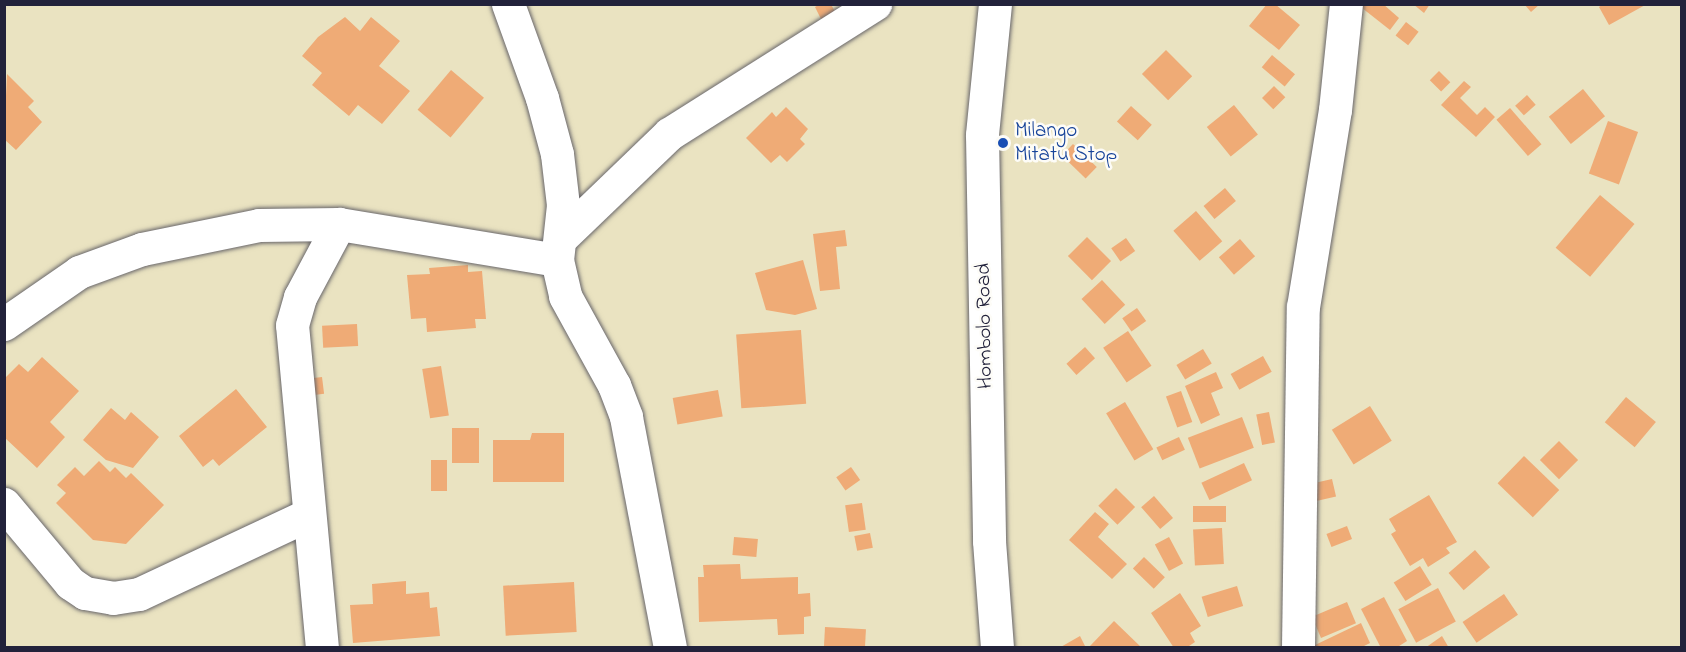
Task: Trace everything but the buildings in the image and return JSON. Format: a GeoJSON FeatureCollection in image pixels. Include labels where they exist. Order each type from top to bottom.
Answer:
{"type":"FeatureCollection","features":[{"type":"Feature","properties":{"kind":"street"},"geometry":{"type":"LineString","coordinates":[[508,4],[542,98],[557,153],[563,205],[560,249],[565,296],[614,385],[626,417],[670,648]]}},
{"type":"Feature","properties":{"kind":"street"},"geometry":{"type":"LineString","coordinates":[[560,249],[669,134],[875,4]]}},
{"type":"Feature","properties":{"kind":"street","name":"Hombolo Road"},"geometry":{"type":"LineString","coordinates":[[995,4],[982,135],[989,541],[997,648]]}},
{"type":"Feature","properties":{"kind":"street"},"geometry":{"type":"LineString","coordinates":[[1298,648],[1303,307],[1335,110],[1346,4]]}},
{"type":"Feature","properties":{"kind":"street"},"geometry":{"type":"LineString","coordinates":[[4,324],[79,272],[142,249],[259,225],[339,224],[560,249]]}},
{"type":"Feature","properties":{"kind":"street"},"geometry":{"type":"LineString","coordinates":[[322,648],[292,325],[300,297],[339,224]]}},
{"type":"Feature","properties":{"kind":"street"},"geometry":{"type":"LineString","coordinates":[[4,504],[70,583],[85,592],[114,598],[139,594],[308,514]]}},
{"type":"Feature","properties":{"kind":"place","name":"Milango Mitatu Stop"},"geometry":{"type":"Point","coordinates":[1003,143]}}]}
